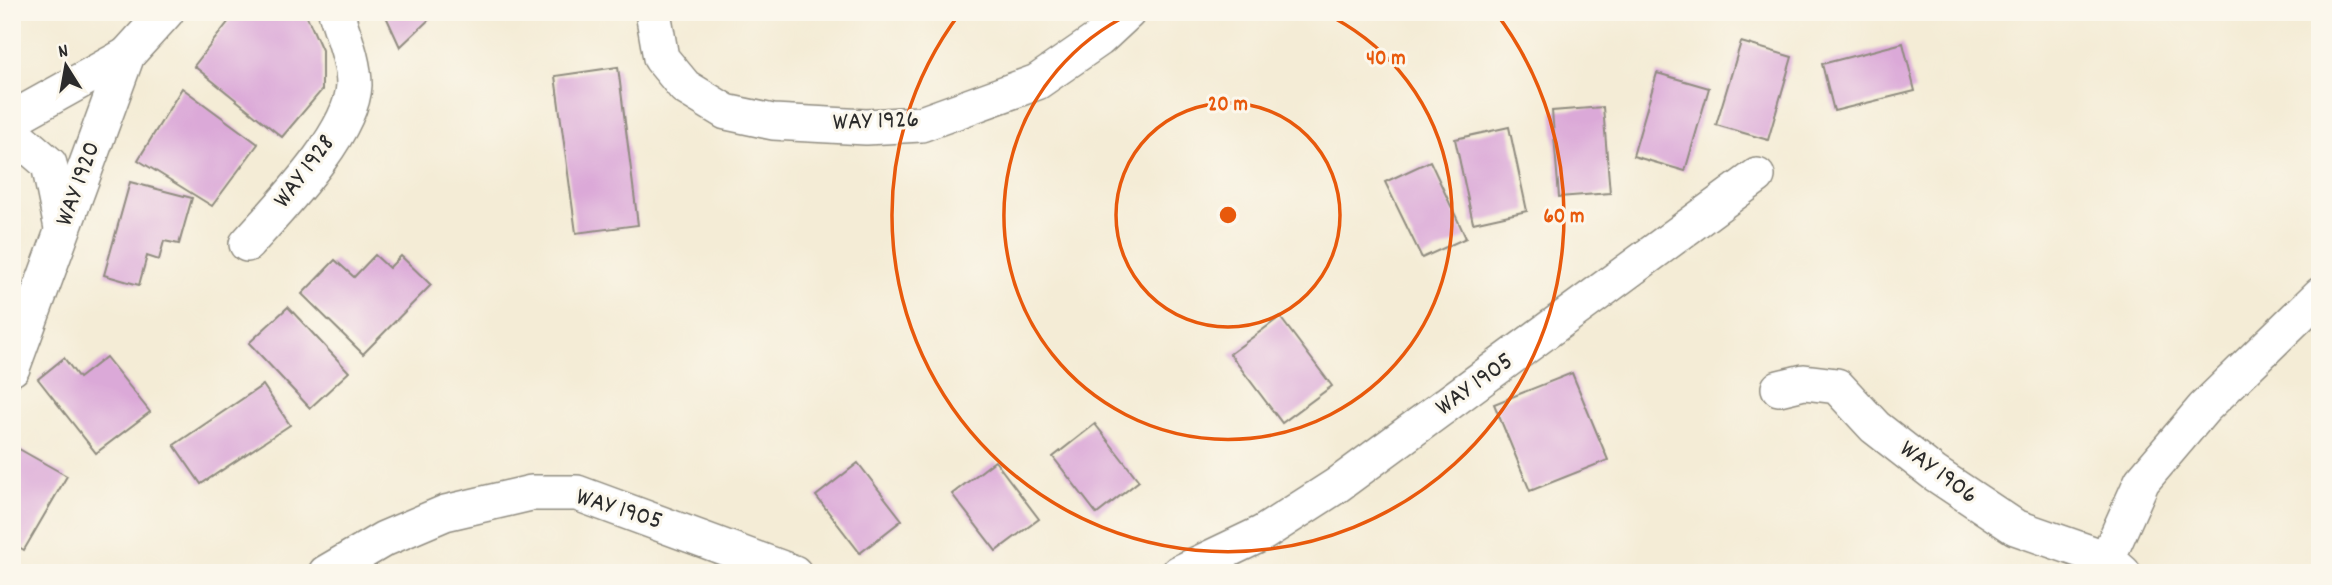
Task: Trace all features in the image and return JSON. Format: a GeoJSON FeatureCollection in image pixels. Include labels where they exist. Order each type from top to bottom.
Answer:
{"type":"FeatureCollection","features":[{"type":"Feature","properties":{"kind":"street","name":"WAY 1920"},"geometry":{"type":"LineString","coordinates":[[12,368],[127,55],[166,12]]}},
{"type":"Feature","properties":{"kind":"street","name":"WAY 1928"},"geometry":{"type":"LineString","coordinates":[[247,244],[318,164],[341,123],[354,87],[348,50],[336,12]]}},
{"type":"Feature","properties":{"kind":"street","name":"WAY 1926"},"geometry":{"type":"LineString","coordinates":[[653,12],[661,58],[685,87],[726,111],[773,122],[866,127],[921,124],[1037,82],[1099,39],[1128,12]]}},
{"type":"Feature","properties":{"kind":"street"},"geometry":{"type":"LineString","coordinates":[[12,119],[127,55]]}},
{"type":"Feature","properties":{"kind":"street"},"geometry":{"type":"LineString","coordinates":[[12,132],[48,164],[62,228]]}},
{"type":"Feature","properties":{"kind":"street","name":"WAY 1905"},"geometry":{"type":"LineString","coordinates":[[1179,573],[1263,533],[1336,486],[1757,176]]}},
{"type":"Feature","properties":{"kind":"street","name":"WAY 1906"},"geometry":{"type":"LineString","coordinates":[[1779,388],[1804,382],[1837,386],[1875,428],[1934,473],[2015,527],[2115,566],[2142,481],[2204,408],[2320,295]]}},
{"type":"Feature","properties":{"kind":"street","name":"WAY 1905"},"geometry":{"type":"LineString","coordinates":[[326,573],[384,539],[445,513],[531,493],[577,493],[793,573]]}},
{"type":"Feature","properties":{"kind":"building"},"geometry":{"type":"Polygon","coordinates":[[[236,12],[305,12],[322,50],[322,90],[282,137],[194,66],[236,12]]]}},
{"type":"Feature","properties":{"kind":"building"},"geometry":{"type":"Polygon","coordinates":[[[384,12],[437,12],[400,47],[384,12]]]}},
{"type":"Feature","properties":{"kind":"building"},"geometry":{"type":"Polygon","coordinates":[[[1741,42],[1792,57],[1768,140],[1716,125],[1741,42]]]}},
{"type":"Feature","properties":{"kind":"building"},"geometry":{"type":"Polygon","coordinates":[[[1903,43],[1915,91],[1834,111],[1822,64],[1903,43]]]}},
{"type":"Feature","properties":{"kind":"building"},"geometry":{"type":"Polygon","coordinates":[[[618,67],[638,225],[576,233],[555,76],[618,67]]]}},
{"type":"Feature","properties":{"kind":"building"},"geometry":{"type":"Polygon","coordinates":[[[1657,73],[1709,88],[1685,171],[1633,156],[1657,73]]]}},
{"type":"Feature","properties":{"kind":"building"},"geometry":{"type":"Polygon","coordinates":[[[182,88],[258,144],[212,206],[138,160],[182,88]]]}},
{"type":"Feature","properties":{"kind":"building"},"geometry":{"type":"Polygon","coordinates":[[[1603,107],[1610,193],[1559,197],[1552,111],[1603,107]]]}},
{"type":"Feature","properties":{"kind":"building"},"geometry":{"type":"Polygon","coordinates":[[[1509,127],[1527,211],[1473,223],[1455,139],[1509,127]]]}},
{"type":"Feature","properties":{"kind":"building"},"geometry":{"type":"Polygon","coordinates":[[[1430,161],[1466,238],[1422,258],[1385,182],[1430,161]]]}},
{"type":"Feature","properties":{"kind":"building"},"geometry":{"type":"Polygon","coordinates":[[[130,182],[192,198],[179,244],[164,241],[159,260],[147,256],[139,285],[104,275],[130,182]]]}},
{"type":"Feature","properties":{"kind":"building"},"geometry":{"type":"Polygon","coordinates":[[[375,255],[389,268],[401,256],[431,285],[363,354],[302,294],[335,260],[354,277],[375,255]]]}},
{"type":"Feature","properties":{"kind":"building"},"geometry":{"type":"Polygon","coordinates":[[[288,307],[349,372],[310,408],[249,343],[288,307]]]}},
{"type":"Feature","properties":{"kind":"building"},"geometry":{"type":"Polygon","coordinates":[[[1280,317],[1332,386],[1282,423],[1230,354],[1280,317]]]}},
{"type":"Feature","properties":{"kind":"building"},"geometry":{"type":"Polygon","coordinates":[[[106,357],[150,412],[96,453],[38,379],[64,358],[79,378],[106,357]]]}},
{"type":"Feature","properties":{"kind":"building"},"geometry":{"type":"Polygon","coordinates":[[[1572,373],[1608,460],[1530,491],[1494,404],[1572,373]]]}},
{"type":"Feature","properties":{"kind":"building"},"geometry":{"type":"Polygon","coordinates":[[[263,385],[290,425],[201,484],[174,445],[263,385]]]}},
{"type":"Feature","properties":{"kind":"building"},"geometry":{"type":"Polygon","coordinates":[[[1095,424],[1139,481],[1097,514],[1053,457],[1095,424]]]}},
{"type":"Feature","properties":{"kind":"building"},"geometry":{"type":"Polygon","coordinates":[[[12,445],[67,476],[24,550],[12,543],[12,445]]]}},
{"type":"Feature","properties":{"kind":"building"},"geometry":{"type":"Polygon","coordinates":[[[995,461],[1039,519],[996,551],[952,494],[995,461]]]}},
{"type":"Feature","properties":{"kind":"building"},"geometry":{"type":"Polygon","coordinates":[[[858,463],[902,520],[860,553],[816,496],[858,463]]]}}]}
